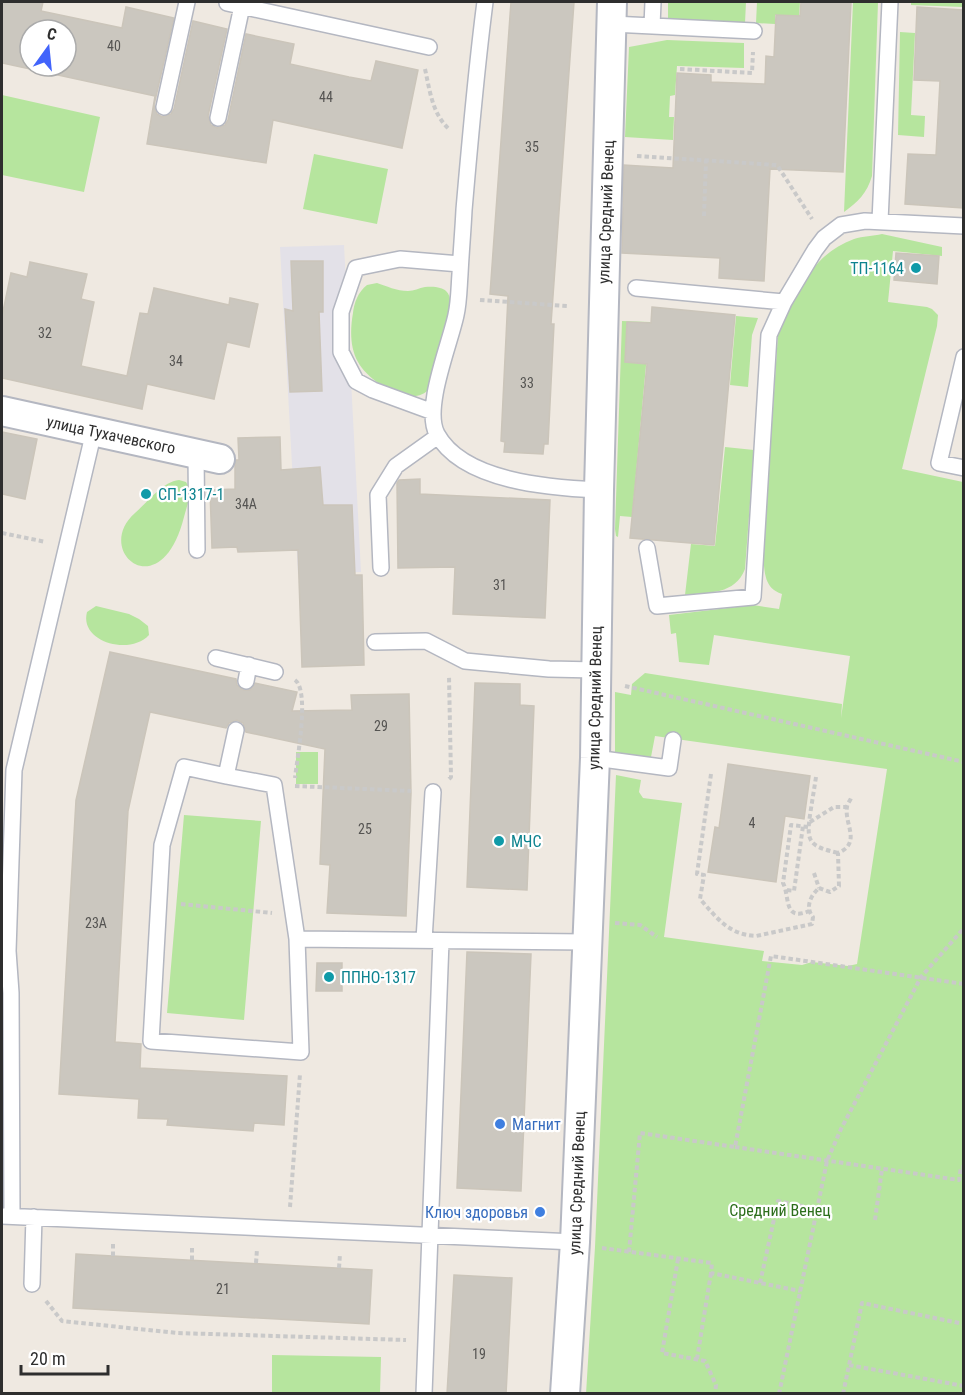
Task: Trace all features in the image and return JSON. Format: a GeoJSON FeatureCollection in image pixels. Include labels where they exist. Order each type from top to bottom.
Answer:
{"type":"FeatureCollection","features":[{"type":"Feature","properties":{"kind":"street","name":"улица Средний Венец"},"geometry":{"type":"LineString","coordinates":[[565,1394],[585,1245],[587,932],[595,758],[599,490],[612,13]]}},
{"type":"Feature","properties":{"kind":"street","name":"улица Тухачевского"},"geometry":{"type":"LineString","coordinates":[[2,411],[208,456]]}},
{"type":"Feature","properties":{"kind":"lane"},"geometry":{"type":"LineString","coordinates":[[164,107],[187,2]]}},
{"type":"Feature","properties":{"kind":"lane"},"geometry":{"type":"LineString","coordinates":[[485,2],[469,148],[457,314],[437,386],[433,412],[438,436],[454,454],[485,471],[514,481],[556,488],[599,490]]}},
{"type":"Feature","properties":{"kind":"lane"},"geometry":{"type":"LineString","coordinates":[[652,26],[653,2]]}},
{"type":"Feature","properties":{"kind":"lane"},"geometry":{"type":"LineString","coordinates":[[880,221],[891,2]]}},
{"type":"Feature","properties":{"kind":"lane"},"geometry":{"type":"LineString","coordinates":[[218,118],[229,3],[424,46]]}},
{"type":"Feature","properties":{"kind":"lane"},"geometry":{"type":"LineString","coordinates":[[612,13],[652,26],[754,31]]}},
{"type":"Feature","properties":{"kind":"lane"},"geometry":{"type":"LineString","coordinates":[[647,548],[657,606],[753,597],[770,335],[784,302],[815,250],[824,238],[841,225],[880,221],[963,226]]}},
{"type":"Feature","properties":{"kind":"lane"},"geometry":{"type":"LineString","coordinates":[[433,412],[373,390],[356,381],[341,352],[341,312],[356,268],[400,259],[460,264]]}},
{"type":"Feature","properties":{"kind":"lane"},"geometry":{"type":"LineString","coordinates":[[636,288],[784,302]]}},
{"type":"Feature","properties":{"kind":"lane"},"geometry":{"type":"LineString","coordinates":[[963,357],[939,463],[963,468]]}},
{"type":"Feature","properties":{"kind":"lane"},"geometry":{"type":"LineString","coordinates":[[94,431],[14,770],[8,951],[11,1002],[7,1216],[585,1245]]}},
{"type":"Feature","properties":{"kind":"lane"},"geometry":{"type":"LineString","coordinates":[[381,568],[378,495],[396,466],[438,436]]}},
{"type":"Feature","properties":{"kind":"lane"},"geometry":{"type":"LineString","coordinates":[[197,550],[208,456]]}},
{"type":"Feature","properties":{"kind":"lane"},"geometry":{"type":"LineString","coordinates":[[375,642],[426,641],[465,661],[596,675]]}},
{"type":"Feature","properties":{"kind":"lane"},"geometry":{"type":"LineString","coordinates":[[216,658],[275,672]]}},
{"type":"Feature","properties":{"kind":"lane"},"geometry":{"type":"LineString","coordinates":[[246,681],[249,665]]}},
{"type":"Feature","properties":{"kind":"lane"},"geometry":{"type":"LineString","coordinates":[[226,776],[236,730]]}},
{"type":"Feature","properties":{"kind":"lane"},"geometry":{"type":"LineString","coordinates":[[595,758],[669,768],[673,740]]}},
{"type":"Feature","properties":{"kind":"lane"},"geometry":{"type":"LineString","coordinates":[[184,767],[226,776],[274,785],[297,939],[301,1052],[151,1041],[162,845],[184,767]]}},
{"type":"Feature","properties":{"kind":"lane"},"geometry":{"type":"LineString","coordinates":[[424,940],[433,792]]}},
{"type":"Feature","properties":{"kind":"lane"},"geometry":{"type":"LineString","coordinates":[[297,939],[441,941],[587,932]]}},
{"type":"Feature","properties":{"kind":"lane"},"geometry":{"type":"LineString","coordinates":[[424,1394],[441,941]]}},
{"type":"Feature","properties":{"kind":"lane"},"geometry":{"type":"LineString","coordinates":[[32,1284],[34,1218]]}},
{"type":"Feature","properties":{"kind":"path"},"geometry":{"type":"LineString","coordinates":[[680,69],[752,73],[754,31]]}},
{"type":"Feature","properties":{"kind":"path"},"geometry":{"type":"LineString","coordinates":[[424,46],[432,103],[441,122],[469,148]]}},
{"type":"Feature","properties":{"kind":"path"},"geometry":{"type":"LineString","coordinates":[[630,156],[777,165],[824,238]]}},
{"type":"Feature","properties":{"kind":"path"},"geometry":{"type":"LineString","coordinates":[[704,216],[706,160]]}},
{"type":"Feature","properties":{"kind":"path"},"geometry":{"type":"LineString","coordinates":[[458,298],[567,306]]}},
{"type":"Feature","properties":{"kind":"path"},"geometry":{"type":"LineString","coordinates":[[2,533],[68,546]]}},
{"type":"Feature","properties":{"kind":"path"},"geometry":{"type":"LineString","coordinates":[[274,785],[433,792],[451,777],[449,653]]}},
{"type":"Feature","properties":{"kind":"path"},"geometry":{"type":"LineString","coordinates":[[275,672],[289,676],[299,683],[303,699],[294,786]]}},
{"type":"Feature","properties":{"kind":"path"},"geometry":{"type":"LineString","coordinates":[[596,675],[963,762]]}},
{"type":"Feature","properties":{"kind":"path"},"geometry":{"type":"LineString","coordinates":[[711,774],[697,874],[704,875],[700,899],[726,927],[756,936],[812,924],[813,917],[809,911],[810,898],[819,888]]}},
{"type":"Feature","properties":{"kind":"path"},"geometry":{"type":"LineString","coordinates":[[787,890],[794,891],[816,777]]}},
{"type":"Feature","properties":{"kind":"path"},"geometry":{"type":"LineString","coordinates":[[838,853],[847,848],[851,838],[847,807],[851,798]]}},
{"type":"Feature","properties":{"kind":"path"},"geometry":{"type":"LineString","coordinates":[[809,911],[798,913],[787,904],[787,890],[783,883],[791,825],[807,825],[834,807],[847,807]]}},
{"type":"Feature","properties":{"kind":"path"},"geometry":{"type":"LineString","coordinates":[[807,825],[807,833],[813,843],[838,853]]}},
{"type":"Feature","properties":{"kind":"path"},"geometry":{"type":"LineString","coordinates":[[819,888],[830,892],[839,886],[838,853]]}},
{"type":"Feature","properties":{"kind":"path"},"geometry":{"type":"LineString","coordinates":[[814,873],[819,888]]}},
{"type":"Feature","properties":{"kind":"path"},"geometry":{"type":"LineString","coordinates":[[159,902],[294,915]]}},
{"type":"Feature","properties":{"kind":"path"},"geometry":{"type":"LineString","coordinates":[[587,932],[640,925],[657,937]]}},
{"type":"Feature","properties":{"kind":"path"},"geometry":{"type":"LineString","coordinates":[[779,1394],[827,1161],[841,1129],[921,977],[963,928]]}},
{"type":"Feature","properties":{"kind":"path"},"geometry":{"type":"LineString","coordinates":[[735,1147],[771,956],[963,984]]}},
{"type":"Feature","properties":{"kind":"path"},"geometry":{"type":"LineString","coordinates":[[289,1229],[301,1052]]}},
{"type":"Feature","properties":{"kind":"path"},"geometry":{"type":"LineString","coordinates":[[629,1252],[640,1132],[959,1180],[963,1167]]}},
{"type":"Feature","properties":{"kind":"path"},"geometry":{"type":"LineString","coordinates":[[875,1220],[882,1169]]}},
{"type":"Feature","properties":{"kind":"path"},"geometry":{"type":"LineString","coordinates":[[760,1283],[778,1201],[816,1209]]}},
{"type":"Feature","properties":{"kind":"path"},"geometry":{"type":"LineString","coordinates":[[585,1245],[712,1263],[697,1359]]}},
{"type":"Feature","properties":{"kind":"path"},"geometry":{"type":"LineString","coordinates":[[678,1259],[662,1353],[705,1361],[716,1385],[715,1394]]}},
{"type":"Feature","properties":{"kind":"path"},"geometry":{"type":"LineString","coordinates":[[711,1273],[800,1291]]}},
{"type":"Feature","properties":{"kind":"path"},"geometry":{"type":"LineString","coordinates":[[32,1284],[62,1321],[177,1333],[427,1341]]}},
{"type":"Feature","properties":{"kind":"path"},"geometry":{"type":"LineString","coordinates":[[843,1394],[862,1303],[963,1323]]}},
{"type":"Feature","properties":{"kind":"path"},"geometry":{"type":"LineString","coordinates":[[849,1365],[963,1386]]}},
{"type":"Feature","properties":{"kind":"shaded area"},"geometry":{"type":"Polygon","coordinates":[[[344,245],[361,572],[298,574],[280,247],[344,245]]]}},
{"type":"Feature","properties":{"kind":"green space"},"geometry":{"type":"Polygon","coordinates":[[[668,2],[746,2],[745,23],[668,19],[668,2]]]}},
{"type":"Feature","properties":{"kind":"green space"},"geometry":{"type":"Polygon","coordinates":[[[757,2],[800,2],[799,16],[775,15],[775,24],[756,23],[757,2]]]}},
{"type":"Feature","properties":{"kind":"green space"},"geometry":{"type":"Polygon","coordinates":[[[853,2],[878,2],[872,176],[861,197],[844,212],[853,2]]]}},
{"type":"Feature","properties":{"kind":"green space"},"geometry":{"type":"Polygon","coordinates":[[[911,2],[963,2],[963,7],[911,5],[911,2]]]}},
{"type":"Feature","properties":{"kind":"green space"},"geometry":{"type":"Polygon","coordinates":[[[900,32],[915,33],[911,115],[925,116],[924,137],[898,135],[900,32]]]}},
{"type":"Feature","properties":{"kind":"green space"},"geometry":{"type":"Polygon","coordinates":[[[667,40],[744,43],[744,68],[677,66],[675,95],[670,96],[669,117],[674,117],[673,140],[625,137],[629,47],[667,40]]]}},
{"type":"Feature","properties":{"kind":"green space"},"geometry":{"type":"Polygon","coordinates":[[[2,95],[100,117],[84,192],[2,175],[2,95]]]}},
{"type":"Feature","properties":{"kind":"green space"},"geometry":{"type":"Polygon","coordinates":[[[314,154],[388,169],[377,224],[303,209],[314,154]]]}},
{"type":"Feature","properties":{"kind":"green space","name":"Средний Венец"},"geometry":{"type":"Polygon","coordinates":[[[882,234],[942,247],[942,256],[893,251],[888,302],[927,307],[938,315],[902,469],[963,482],[963,1393],[586,1394],[595,1247],[616,775],[641,780],[639,792],[643,798],[682,803],[664,937],[764,951],[762,961],[802,965],[812,962],[848,966],[857,964],[887,769],[655,736],[651,757],[615,753],[615,692],[631,695],[632,684],[645,673],[842,704],[841,718],[850,656],[714,635],[709,665],[679,662],[676,633],[671,634],[669,615],[753,605],[779,609],[782,594],[769,584],[765,574],[763,556],[778,334],[798,291],[815,266],[826,255],[854,239],[882,234]]]}},
{"type":"Feature","properties":{"kind":"green space"},"geometry":{"type":"Polygon","coordinates":[[[377,283],[404,291],[436,287],[448,293],[449,311],[442,334],[437,369],[430,388],[422,394],[402,395],[380,385],[363,370],[355,357],[351,332],[354,305],[359,294],[367,285],[377,283]]]}},
{"type":"Feature","properties":{"kind":"green space"},"geometry":{"type":"Polygon","coordinates":[[[736,316],[758,318],[752,335],[748,387],[730,385],[736,316]]]}},
{"type":"Feature","properties":{"kind":"green space"},"geometry":{"type":"Polygon","coordinates":[[[622,321],[650,322],[632,517],[620,516],[618,537],[615,529],[622,321]]]}},
{"type":"Feature","properties":{"kind":"green space"},"geometry":{"type":"Polygon","coordinates":[[[725,447],[754,450],[745,569],[735,584],[728,588],[685,595],[691,544],[715,546],[725,447]]]}},
{"type":"Feature","properties":{"kind":"green space"},"geometry":{"type":"Polygon","coordinates":[[[179,480],[186,482],[189,495],[174,545],[161,561],[147,566],[135,564],[126,555],[121,543],[124,528],[135,513],[156,493],[167,484],[179,480]]]}},
{"type":"Feature","properties":{"kind":"green space"},"geometry":{"type":"Polygon","coordinates":[[[96,606],[129,614],[139,619],[148,626],[149,635],[141,641],[119,645],[98,638],[91,631],[87,622],[87,612],[96,606]]]}},
{"type":"Feature","properties":{"kind":"green space"},"geometry":{"type":"Polygon","coordinates":[[[296,752],[318,752],[318,784],[296,784],[296,752]]]}},
{"type":"Feature","properties":{"kind":"green space"},"geometry":{"type":"Polygon","coordinates":[[[184,815],[261,821],[244,1020],[167,1013],[184,815]]]}},
{"type":"Feature","properties":{"kind":"green space"},"geometry":{"type":"Polygon","coordinates":[[[272,1355],[381,1357],[380,1393],[272,1393],[272,1355]]]}},
{"type":"Feature","properties":{"kind":"building"},"geometry":{"type":"Polygon","coordinates":[[[2,2],[43,2],[41,11],[74,18],[18,18],[18,66],[2,63],[2,2]]]}},
{"type":"Feature","properties":{"kind":"building"},"geometry":{"type":"Polygon","coordinates":[[[511,2],[574,2],[551,324],[554,324],[548,444],[544,444],[543,454],[504,452],[505,442],[501,441],[508,296],[490,294],[511,2]]]}},
{"type":"Feature","properties":{"kind":"building"},"geometry":{"type":"Polygon","coordinates":[[[801,2],[851,2],[843,172],[770,169],[764,281],[719,278],[720,258],[622,253],[624,165],[673,168],[677,73],[711,75],[711,82],[765,84],[766,56],[774,57],[776,15],[800,16],[801,2]]]}},
{"type":"Feature","properties":{"kind":"building"},"geometry":{"type":"Polygon","coordinates":[[[126,7],[174,18],[154,105],[157,114],[162,117],[171,114],[174,109],[193,21],[227,29],[208,116],[211,125],[217,128],[225,125],[228,120],[246,34],[294,44],[290,64],[349,77],[371,81],[376,61],[418,70],[402,148],[273,120],[266,163],[147,144],[155,96],[72,78],[78,78],[78,19],[122,28],[126,7]]]}},
{"type":"Feature","properties":{"kind":"building"},"geometry":{"type":"Polygon","coordinates":[[[917,7],[963,10],[963,208],[905,204],[908,154],[936,155],[940,81],[914,80],[917,7]]]}},
{"type":"Feature","properties":{"kind":"building","name":"ТП-1164"},"geometry":{"type":"Polygon","coordinates":[[[896,253],[939,256],[937,284],[894,280],[896,253]]]}},
{"type":"Feature","properties":{"kind":"building"},"geometry":{"type":"Polygon","coordinates":[[[291,261],[323,261],[323,312],[319,312],[322,391],[290,392],[285,309],[293,311],[291,261]]]}},
{"type":"Feature","properties":{"kind":"building"},"geometry":{"type":"Polygon","coordinates":[[[30,262],[87,274],[81,299],[94,302],[81,366],[127,376],[140,313],[148,314],[154,288],[229,305],[230,298],[258,304],[249,347],[227,342],[214,399],[147,384],[142,409],[2,378],[2,316],[11,273],[27,277],[30,262]]]}},
{"type":"Feature","properties":{"kind":"building"},"geometry":{"type":"Polygon","coordinates":[[[652,307],[735,315],[714,545],[630,538],[647,364],[625,362],[627,322],[651,323],[652,307]]]}},
{"type":"Feature","properties":{"kind":"building"},"geometry":{"type":"Polygon","coordinates":[[[2,432],[37,439],[25,499],[2,494],[2,432]]]}},
{"type":"Feature","properties":{"kind":"building"},"geometry":{"type":"Polygon","coordinates":[[[280,437],[281,470],[320,467],[323,505],[352,505],[355,575],[362,575],[364,665],[302,667],[298,550],[238,552],[237,547],[212,548],[210,490],[235,489],[235,465],[236,460],[239,460],[238,438],[280,437]]]}},
{"type":"Feature","properties":{"kind":"building"},"geometry":{"type":"Polygon","coordinates":[[[420,479],[420,494],[550,500],[545,618],[453,614],[455,567],[398,568],[397,483],[399,480],[420,479]]]}},
{"type":"Feature","properties":{"kind":"building"},"geometry":{"type":"Polygon","coordinates":[[[110,652],[236,679],[237,685],[244,690],[250,690],[255,683],[297,692],[292,711],[352,710],[351,695],[409,694],[411,793],[406,916],[327,913],[330,865],[320,864],[325,749],[246,732],[243,723],[237,720],[229,723],[226,728],[150,712],[128,811],[115,1042],[141,1044],[140,1068],[287,1076],[284,1125],[254,1123],[253,1131],[167,1125],[168,1119],[138,1118],[139,1099],[59,1094],[76,800],[110,652]]]}},
{"type":"Feature","properties":{"kind":"building","name":"МЧС"},"geometry":{"type":"Polygon","coordinates":[[[475,683],[520,684],[520,705],[534,706],[527,890],[467,887],[475,683]]]}},
{"type":"Feature","properties":{"kind":"building"},"geometry":{"type":"Polygon","coordinates":[[[728,764],[810,776],[804,819],[785,816],[776,882],[708,872],[715,827],[719,828],[728,764]]]}},
{"type":"Feature","properties":{"kind":"building"},"geometry":{"type":"Polygon","coordinates":[[[467,952],[531,954],[521,1191],[457,1188],[467,952]]]}},
{"type":"Feature","properties":{"kind":"building","name":"ППНО-1317"},"geometry":{"type":"Polygon","coordinates":[[[317,963],[342,963],[342,991],[316,991],[317,963]]]}},
{"type":"Feature","properties":{"kind":"building"},"geometry":{"type":"Polygon","coordinates":[[[76,1254],[372,1270],[369,1324],[73,1308],[76,1254]]]}},
{"type":"Feature","properties":{"kind":"building"},"geometry":{"type":"Polygon","coordinates":[[[454,1275],[512,1278],[506,1394],[447,1394],[454,1275]]]}},
{"type":"Feature","properties":{"kind":"place","name":"ТП-1164"},"geometry":{"type":"Point","coordinates":[916,268]}},
{"type":"Feature","properties":{"kind":"place","name":"СП-1317-1"},"geometry":{"type":"Point","coordinates":[146,494]}},
{"type":"Feature","properties":{"kind":"place","name":"МЧС"},"geometry":{"type":"Point","coordinates":[499,841]}},
{"type":"Feature","properties":{"kind":"place","name":"ППНО-1317"},"geometry":{"type":"Point","coordinates":[329,977]}},
{"type":"Feature","properties":{"kind":"place","name":"Магнит"},"geometry":{"type":"Point","coordinates":[500,1124]}},
{"type":"Feature","properties":{"kind":"place","name":"Ключ здоровья"},"geometry":{"type":"Point","coordinates":[540,1212]}}]}
